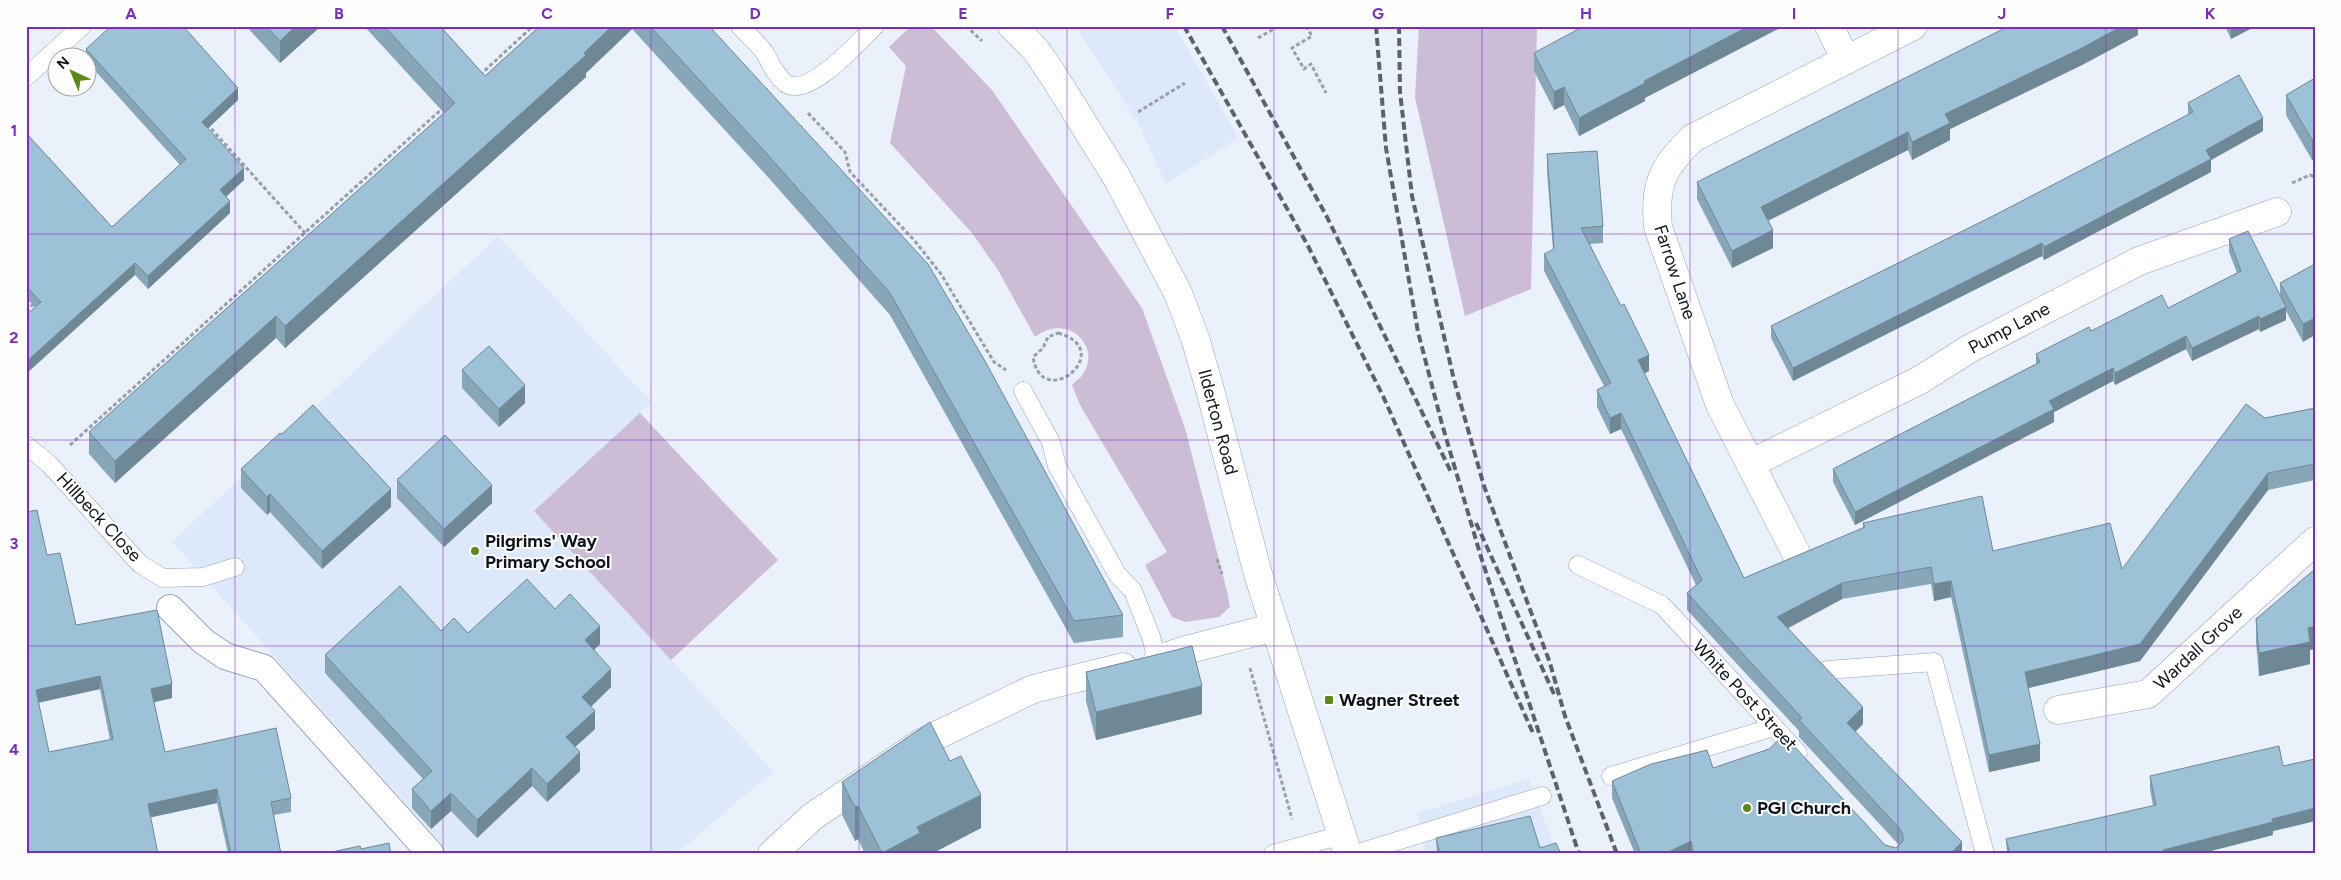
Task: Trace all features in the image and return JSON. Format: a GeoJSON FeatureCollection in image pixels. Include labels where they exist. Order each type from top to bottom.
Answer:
{"type":"FeatureCollection","features":[{"type":"Feature","properties":{"kind":"street","name":"Ilderton Road"},"geometry":{"type":"LineString","coordinates":[[1012,26],[1035,49],[1116,176],[1178,293],[1196,341],[1210,390],[1258,574],[1348,848]]}},
{"type":"Feature","properties":{"kind":"street"},"geometry":{"type":"LineString","coordinates":[[1829,26],[1846,60]]}},
{"type":"Feature","properties":{"kind":"street","name":"Farrow Lane"},"geometry":{"type":"LineString","coordinates":[[1796,552],[1720,405],[1658,227],[1656,204],[1660,180],[1676,154],[1692,138],[1913,26]]}},
{"type":"Feature","properties":{"kind":"street","name":"Pump Lane"},"geometry":{"type":"LineString","coordinates":[[1750,464],[1920,380],[1969,349],[2139,261],[2277,212]]}},
{"type":"Feature","properties":{"kind":"street","name":"Wardall Grove"},"geometry":{"type":"LineString","coordinates":[[2058,710],[2148,694],[2315,541]]}},
{"type":"Feature","properties":{"kind":"street"},"geometry":{"type":"LineString","coordinates":[[170,608],[203,641],[225,656],[264,668],[431,854]]}},
{"type":"Feature","properties":{"kind":"street"},"geometry":{"type":"LineString","coordinates":[[772,854],[812,817],[921,743],[1033,689],[1141,663],[1275,627]]}},
{"type":"Feature","properties":{"kind":"lane"},"geometry":{"type":"LineString","coordinates":[[26,77],[82,26]]}},
{"type":"Feature","properties":{"kind":"lane"},"geometry":{"type":"LineString","coordinates":[[740,26],[766,54],[768,64],[786,84],[796,86],[809,83],[820,77],[875,26]]}},
{"type":"Feature","properties":{"kind":"lane"},"geometry":{"type":"LineString","coordinates":[[1023,391],[1051,442],[1057,466],[1117,574],[1133,591],[1151,637],[1141,663]]}},
{"type":"Feature","properties":{"kind":"lane","name":"Hillbeck Close"},"geometry":{"type":"LineString","coordinates":[[26,445],[49,464],[140,564],[163,578],[203,577],[235,567]]}},
{"type":"Feature","properties":{"kind":"lane","name":"White Post Street"},"geometry":{"type":"LineString","coordinates":[[1578,565],[1662,605],[1807,762]]}},
{"type":"Feature","properties":{"kind":"lane"},"geometry":{"type":"LineString","coordinates":[[1827,670],[1934,662],[1985,854]]}},
{"type":"Feature","properties":{"kind":"lane"},"geometry":{"type":"LineString","coordinates":[[1611,776],[1774,727]]}},
{"type":"Feature","properties":{"kind":"lane"},"geometry":{"type":"LineString","coordinates":[[1274,854],[1348,848],[1542,796]]}},
{"type":"Feature","properties":{"kind":"path"},"geometry":{"type":"LineString","coordinates":[[472,69],[479,76],[533,26]]}},
{"type":"Feature","properties":{"kind":"path"},"geometry":{"type":"LineString","coordinates":[[966,26],[985,44]]}},
{"type":"Feature","properties":{"kind":"path"},"geometry":{"type":"LineString","coordinates":[[1258,38],[1278,26]]}},
{"type":"Feature","properties":{"kind":"path"},"geometry":{"type":"LineString","coordinates":[[1306,26],[1312,36],[1292,48],[1304,69],[1311,64],[1326,93]]}},
{"type":"Feature","properties":{"kind":"path"},"geometry":{"type":"LineString","coordinates":[[1138,112],[1185,83]]}},
{"type":"Feature","properties":{"kind":"path"},"geometry":{"type":"LineString","coordinates":[[796,86],[802,106],[845,152],[850,172],[914,240],[941,274],[994,362],[1013,374],[1023,391]]}},
{"type":"Feature","properties":{"kind":"path"},"geometry":{"type":"LineString","coordinates":[[49,464],[450,102]]}},
{"type":"Feature","properties":{"kind":"path"},"geometry":{"type":"LineString","coordinates":[[204,122],[305,233]]}},
{"type":"Feature","properties":{"kind":"path"},"geometry":{"type":"LineString","coordinates":[[210,143],[218,136]]}},
{"type":"Feature","properties":{"kind":"path"},"geometry":{"type":"LineString","coordinates":[[26,311],[39,299]]}},
{"type":"Feature","properties":{"kind":"path"},"geometry":{"type":"LineString","coordinates":[[1058,333],[1068,336],[1076,343],[1080,352],[1080,362],[1071,375],[1057,380],[1047,378],[1038,371],[1034,357],[1043,348],[1048,337],[1058,333]]}},
{"type":"Feature","properties":{"kind":"path"},"geometry":{"type":"LineString","coordinates":[[1215,550],[1220,570],[1224,576]]}},
{"type":"Feature","properties":{"kind":"path"},"geometry":{"type":"LineString","coordinates":[[1241,636],[1284,794]]}},
{"type":"Feature","properties":{"kind":"shaded area"},"geometry":{"type":"Polygon","coordinates":[[[911,26],[931,26],[992,90],[1142,308],[1185,428],[1227,591],[1230,607],[1219,617],[1185,622],[1172,617],[1145,565],[1167,552],[1080,405],[1072,385],[1082,375],[1088,363],[1085,343],[1069,330],[1059,328],[1047,330],[1035,337],[998,270],[972,233],[890,143],[906,66],[889,47],[911,26]]]}},
{"type":"Feature","properties":{"kind":"shaded area"},"geometry":{"type":"Polygon","coordinates":[[[1075,26],[1175,26],[1238,138],[1166,184],[1138,123],[1075,26]]]}},
{"type":"Feature","properties":{"kind":"shaded area"},"geometry":{"type":"Polygon","coordinates":[[[1419,26],[1537,26],[1531,289],[1465,316],[1415,97],[1419,26]]]}},
{"type":"Feature","properties":{"kind":"shaded area","name":"Pilgrims' Way Primary School"},"geometry":{"type":"Polygon","coordinates":[[[498,236],[651,402],[640,413],[778,560],[671,660],[773,771],[676,854],[451,854],[172,542],[498,236]]]}},
{"type":"Feature","properties":{"kind":"shaded area"},"geometry":{"type":"Polygon","coordinates":[[[640,413],[778,560],[671,660],[534,511],[640,413]]]}},
{"type":"Feature","properties":{"kind":"shaded area"},"geometry":{"type":"Polygon","coordinates":[[[1529,779],[1557,854],[1426,854],[1417,813],[1529,779]]]}},
{"type":"Feature","properties":{"kind":"building"},"geometry":{"type":"Polygon","coordinates":[[[111,26],[183,26],[238,88],[202,122],[244,168],[220,190],[230,201],[148,276],[135,263],[26,362],[26,315],[41,302],[26,286],[26,133],[112,227],[186,159],[98,62],[98,48],[87,48],[111,26]]]}},
{"type":"Feature","properties":{"kind":"building"},"geometry":{"type":"Polygon","coordinates":[[[266,26],[296,26],[280,41],[266,26]]]}},
{"type":"Feature","properties":{"kind":"building"},"geometry":{"type":"Polygon","coordinates":[[[384,26],[440,26],[485,76],[540,26],[612,26],[584,53],[586,55],[285,326],[276,316],[115,461],[89,432],[455,103],[384,26]]]}},
{"type":"Feature","properties":{"kind":"building"},"geometry":{"type":"Polygon","coordinates":[[[650,26],[709,26],[928,264],[985,361],[1123,615],[1074,621],[890,293],[650,26]]]}},
{"type":"Feature","properties":{"kind":"building"},"geometry":{"type":"Polygon","coordinates":[[[1584,26],[1749,26],[1644,81],[1645,83],[1579,118],[1564,87],[1554,92],[1534,53],[1584,26]]]}},
{"type":"Feature","properties":{"kind":"building"},"geometry":{"type":"Polygon","coordinates":[[[2009,26],[2122,26],[2082,48],[1945,114],[1950,123],[1912,142],[1908,132],[1761,207],[1773,230],[1732,251],[1697,182],[2009,26]]]}},
{"type":"Feature","properties":{"kind":"building"},"geometry":{"type":"Polygon","coordinates":[[[2239,75],[2263,118],[2206,150],[2211,159],[2044,247],[2042,243],[1793,368],[1771,326],[1991,217],[2193,112],[2188,103],[2239,75]]]}},
{"type":"Feature","properties":{"kind":"building"},"geometry":{"type":"Polygon","coordinates":[[[2315,78],[2315,138],[2312,140],[2286,95],[2315,78]]]}},
{"type":"Feature","properties":{"kind":"building"},"geometry":{"type":"Polygon","coordinates":[[[1597,151],[1603,226],[1581,228],[1621,306],[1624,304],[1649,355],[1638,360],[1744,578],[1865,527],[1863,523],[1982,496],[1993,551],[2110,523],[2122,569],[2246,404],[2265,418],[2315,408],[2315,464],[2268,473],[2140,644],[2025,672],[2040,744],[1989,755],[1951,581],[1934,584],[1931,567],[1842,583],[1777,617],[1863,707],[1847,723],[1962,842],[1950,854],[1694,854],[1691,841],[1664,854],[1641,854],[1612,781],[1651,764],[1707,750],[1713,768],[1769,749],[1784,735],[1885,845],[1896,848],[1903,841],[1903,836],[1901,830],[1799,720],[1802,718],[1687,593],[1702,580],[1621,413],[1610,418],[1597,390],[1611,383],[1544,254],[1554,249],[1547,154],[1597,151]]]}},
{"type":"Feature","properties":{"kind":"building"},"geometry":{"type":"Polygon","coordinates":[[[2248,231],[2286,307],[2260,319],[2259,316],[2192,348],[2186,336],[2115,373],[2113,368],[2049,401],[2054,409],[1855,512],[1833,469],[2040,362],[2036,354],[2089,327],[2091,331],[2162,295],[2168,308],[2241,271],[2229,239],[2248,231]]]}},
{"type":"Feature","properties":{"kind":"building"},"geometry":{"type":"Polygon","coordinates":[[[2315,264],[2315,318],[2303,324],[2280,283],[2315,264]]]}},
{"type":"Feature","properties":{"kind":"building"},"geometry":{"type":"Polygon","coordinates":[[[489,346],[525,385],[499,409],[462,370],[489,346]]]}},
{"type":"Feature","properties":{"kind":"building"},"geometry":{"type":"Polygon","coordinates":[[[313,405],[391,489],[322,551],[270,494],[267,497],[241,469],[313,405]]]}},
{"type":"Feature","properties":{"kind":"building"},"geometry":{"type":"Polygon","coordinates":[[[445,435],[492,485],[444,529],[397,480],[445,435]]]}},
{"type":"Feature","properties":{"kind":"building"},"geometry":{"type":"Polygon","coordinates":[[[37,510],[47,555],[60,553],[76,625],[157,610],[172,684],[151,689],[165,752],[276,728],[291,798],[271,802],[281,854],[231,854],[217,789],[148,804],[158,854],[26,854],[26,512],[37,510]],[[100,676],[36,690],[49,752],[113,739],[100,676]]]}},
{"type":"Feature","properties":{"kind":"building"},"geometry":{"type":"Polygon","coordinates":[[[2315,569],[2315,626],[2308,628],[2310,642],[2259,653],[2256,619],[2315,569]]]}},
{"type":"Feature","properties":{"kind":"building"},"geometry":{"type":"Polygon","coordinates":[[[527,579],[555,609],[570,594],[600,626],[585,640],[611,669],[582,697],[595,711],[566,737],[580,752],[547,784],[532,768],[477,820],[451,793],[431,811],[412,789],[432,771],[325,655],[400,586],[441,631],[454,618],[468,633],[527,579]]]}},
{"type":"Feature","properties":{"kind":"building"},"geometry":{"type":"Polygon","coordinates":[[[1192,646],[1202,686],[1096,712],[1086,672],[1192,646]]]}},
{"type":"Feature","properties":{"kind":"building"},"geometry":{"type":"Polygon","coordinates":[[[930,722],[950,761],[961,756],[981,795],[917,827],[920,833],[882,853],[858,806],[855,807],[842,782],[930,722]]]}},
{"type":"Feature","properties":{"kind":"building"},"geometry":{"type":"Polygon","coordinates":[[[2279,746],[2283,766],[2315,759],[2315,808],[2272,819],[2273,822],[2163,850],[2164,853],[2160,854],[2010,854],[2006,839],[2156,805],[2150,776],[2279,746]]]}},
{"type":"Feature","properties":{"kind":"building"},"geometry":{"type":"Polygon","coordinates":[[[1530,816],[1540,848],[1556,843],[1561,854],[1440,854],[1436,838],[1530,816]]]}},
{"type":"Feature","properties":{"kind":"building"},"geometry":{"type":"Polygon","coordinates":[[[389,843],[391,854],[322,854],[360,846],[361,849],[389,843]]]}},
{"type":"Feature","properties":{"kind":"railway"},"geometry":{"type":"LineString","coordinates":[[1184,26],[1307,244],[1383,396],[1533,733]]}},
{"type":"Feature","properties":{"kind":"railway"},"geometry":{"type":"LineString","coordinates":[[1222,26],[1327,217],[1452,474]]}},
{"type":"Feature","properties":{"kind":"railway"},"geometry":{"type":"LineString","coordinates":[[1376,26],[1386,148],[1418,332],[1442,424],[1481,557],[1579,854]]}},
{"type":"Feature","properties":{"kind":"railway"},"geometry":{"type":"LineString","coordinates":[[1399,26],[1400,92],[1412,196],[1454,380],[1484,486],[1550,663],[1565,716],[1617,854]]}},
{"type":"Feature","properties":{"kind":"railway"},"geometry":{"type":"LineString","coordinates":[[1476,523],[1554,694]]}},
{"type":"Feature","properties":{"kind":"place","name":"Pilgrims' Way Primary School"},"geometry":{"type":"Point","coordinates":[475,551]}},
{"type":"Feature","properties":{"kind":"place","name":"Wagner Street"},"geometry":{"type":"Point","coordinates":[1329,700]}},
{"type":"Feature","properties":{"kind":"place","name":"PGI Church"},"geometry":{"type":"Point","coordinates":[1747,808]}}]}
